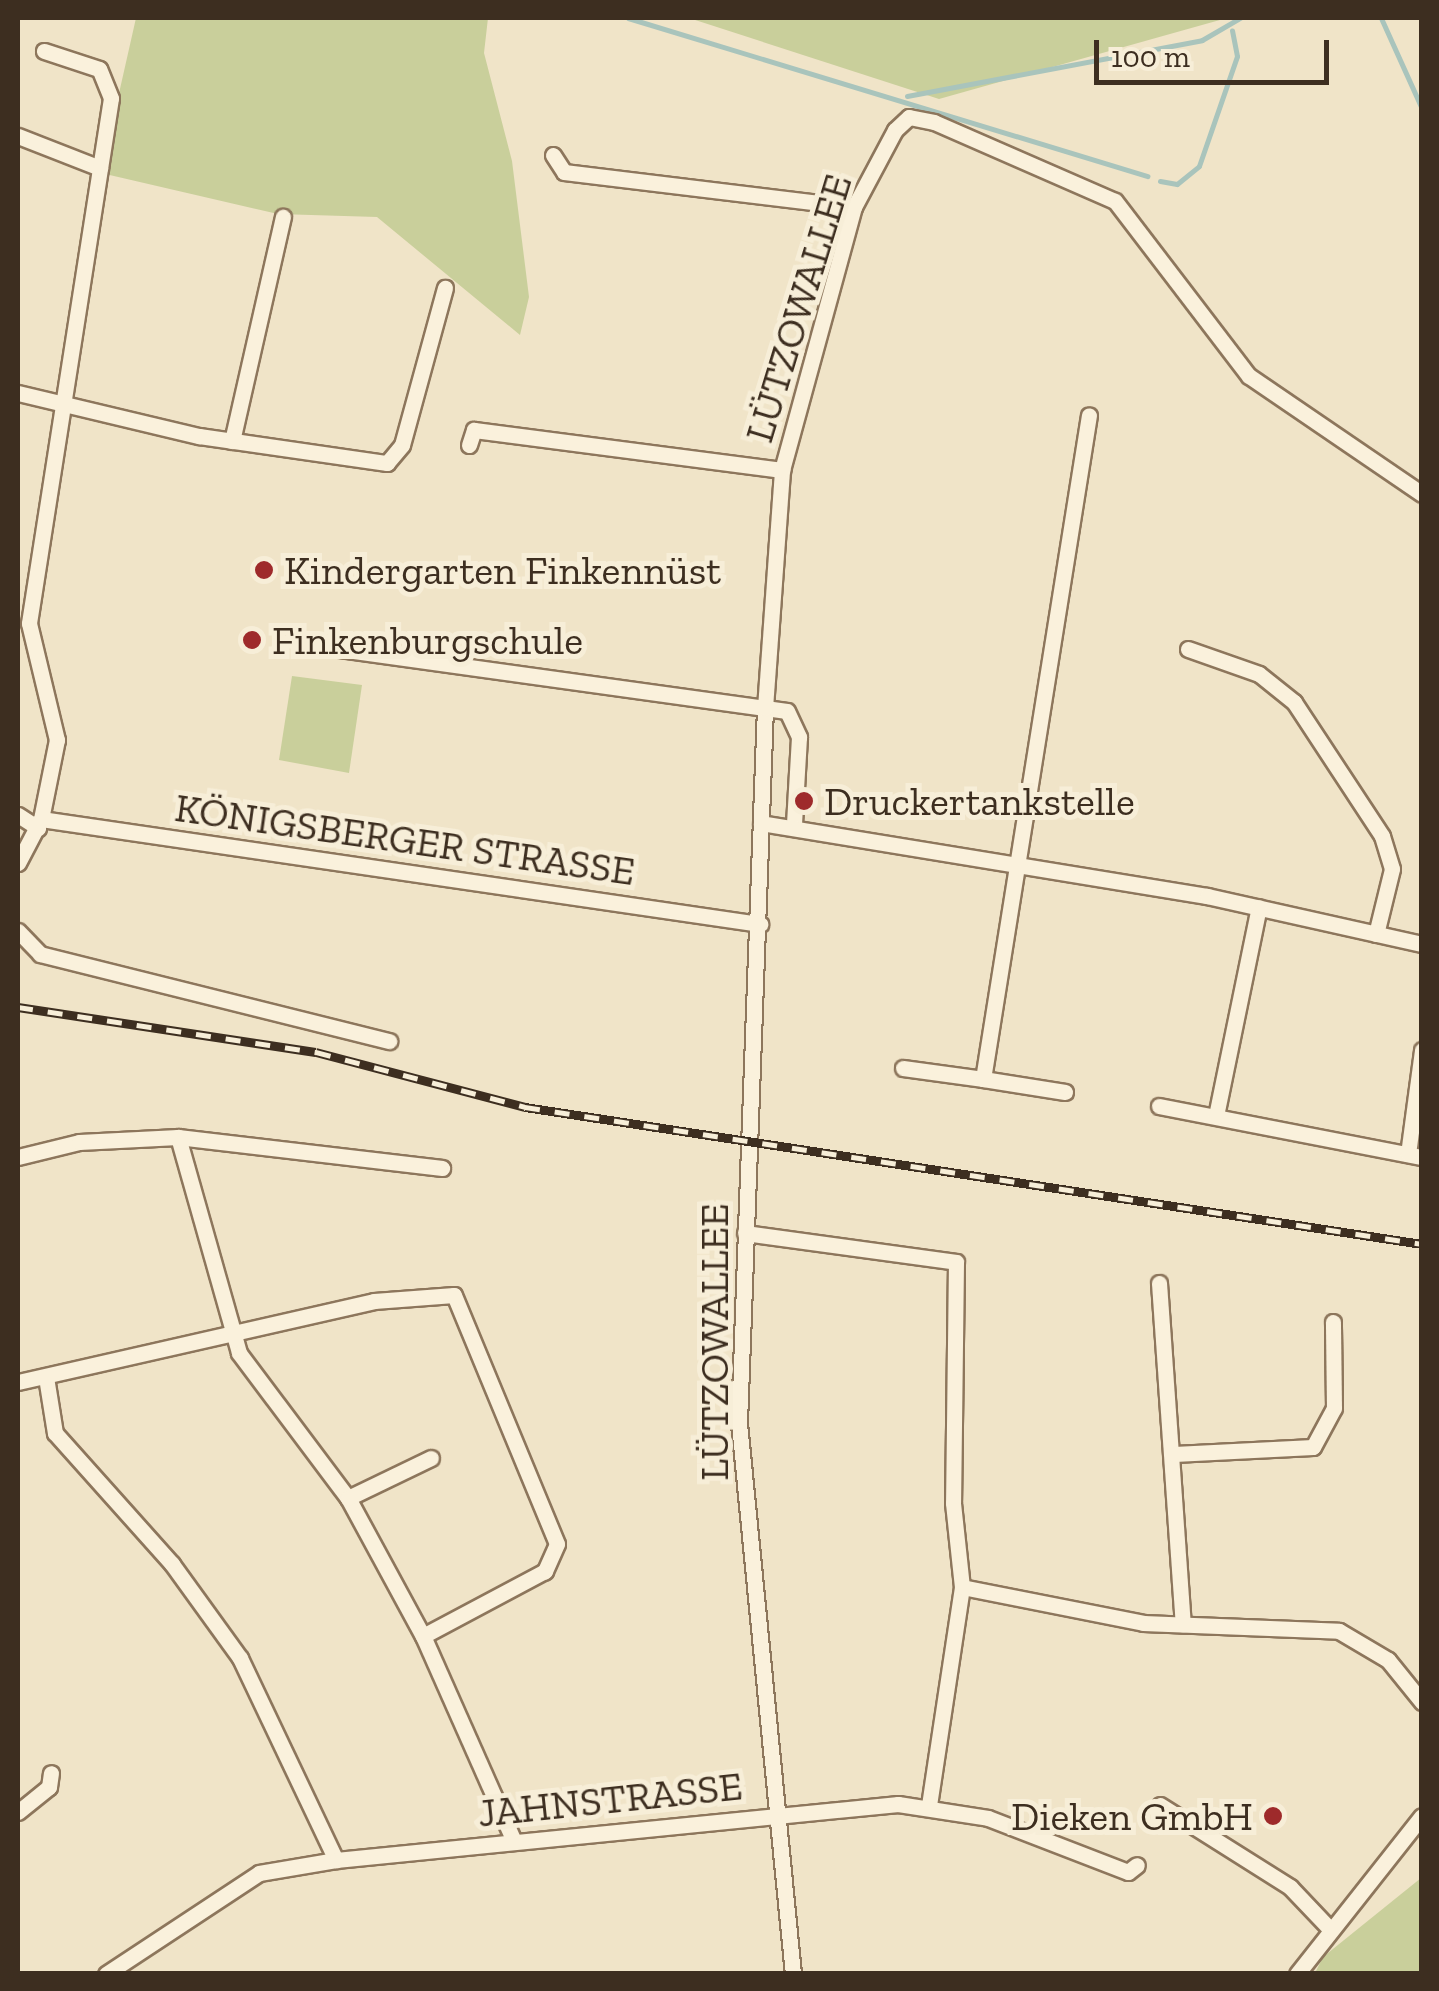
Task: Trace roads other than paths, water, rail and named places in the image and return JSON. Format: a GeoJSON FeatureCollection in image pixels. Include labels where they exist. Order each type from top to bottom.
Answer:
{"type":"FeatureCollection","features":[{"type":"Feature","properties":{"kind":"street"},"geometry":{"type":"LineString","coordinates":[[18,863],[39,824],[58,722],[29,624],[66,411],[111,98],[99,69],[44,51]]}},
{"type":"Feature","properties":{"kind":"street","name":"LÜTZOWALLEE"},"geometry":{"type":"LineString","coordinates":[[793,1974],[774,1815],[739,1423],[765,708],[782,470],[854,208],[909,118],[1010,148],[1115,201],[1262,388],[1422,494]]}},
{"type":"Feature","properties":{"kind":"street"},"geometry":{"type":"LineString","coordinates":[[18,136],[100,168]]}},
{"type":"Feature","properties":{"kind":"street"},"geometry":{"type":"LineString","coordinates":[[553,156],[564,172],[854,208]]}},
{"type":"Feature","properties":{"kind":"street"},"geometry":{"type":"LineString","coordinates":[[232,441],[283,217]]}},
{"type":"Feature","properties":{"kind":"street"},"geometry":{"type":"LineString","coordinates":[[18,392],[66,411],[344,463],[396,455],[445,288]]}},
{"type":"Feature","properties":{"kind":"street"},"geometry":{"type":"LineString","coordinates":[[983,1079],[1013,866],[1090,414]]}},
{"type":"Feature","properties":{"kind":"street"},"geometry":{"type":"LineString","coordinates":[[469,445],[474,430],[782,470]]}},
{"type":"Feature","properties":{"kind":"street"},"geometry":{"type":"LineString","coordinates":[[318,646],[765,708],[798,722],[794,825]]}},
{"type":"Feature","properties":{"kind":"street"},"geometry":{"type":"LineString","coordinates":[[1188,649],[1259,674],[1294,702],[1382,836],[1392,868],[1376,934]]}},
{"type":"Feature","properties":{"kind":"street"},"geometry":{"type":"LineString","coordinates":[[18,814],[39,824]]}},
{"type":"Feature","properties":{"kind":"street"},"geometry":{"type":"LineString","coordinates":[[761,823],[794,825],[1259,907],[1422,944]]}},
{"type":"Feature","properties":{"kind":"street","name":"KÖNIGSBERGER STRASSE"},"geometry":{"type":"LineString","coordinates":[[39,824],[760,924]]}},
{"type":"Feature","properties":{"kind":"street"},"geometry":{"type":"LineString","coordinates":[[1216,1116],[1259,907]]}},
{"type":"Feature","properties":{"kind":"street"},"geometry":{"type":"LineString","coordinates":[[18,931],[40,954],[390,1041]]}},
{"type":"Feature","properties":{"kind":"street"},"geometry":{"type":"LineString","coordinates":[[1159,1106],[1415,1156],[1422,1050]]}},
{"type":"Feature","properties":{"kind":"street"},"geometry":{"type":"LineString","coordinates":[[903,1068],[1065,1092]]}},
{"type":"Feature","properties":{"kind":"street"},"geometry":{"type":"LineString","coordinates":[[18,1157],[78,1142],[178,1137],[442,1168]]}},
{"type":"Feature","properties":{"kind":"street"},"geometry":{"type":"LineString","coordinates":[[178,1137],[233,1335],[348,1498],[423,1636],[514,1841]]}},
{"type":"Feature","properties":{"kind":"street"},"geometry":{"type":"LineString","coordinates":[[745,1234],[956,1262],[952,1503],[962,1587],[929,1806]]}},
{"type":"Feature","properties":{"kind":"street"},"geometry":{"type":"LineString","coordinates":[[1159,1283],[1183,1624]]}},
{"type":"Feature","properties":{"kind":"street"},"geometry":{"type":"LineString","coordinates":[[18,1382],[404,1296],[454,1294],[558,1544],[545,1571],[423,1636]]}},
{"type":"Feature","properties":{"kind":"street"},"geometry":{"type":"LineString","coordinates":[[1174,1454],[1313,1447],[1334,1408],[1333,1322]]}},
{"type":"Feature","properties":{"kind":"street"},"geometry":{"type":"LineString","coordinates":[[46,1377],[55,1433],[172,1564],[240,1658],[336,1860]]}},
{"type":"Feature","properties":{"kind":"street"},"geometry":{"type":"LineString","coordinates":[[348,1498],[431,1458]]}},
{"type":"Feature","properties":{"kind":"street"},"geometry":{"type":"LineString","coordinates":[[962,1587],[1183,1624],[1338,1631],[1388,1660],[1422,1702]]}},
{"type":"Feature","properties":{"kind":"street"},"geometry":{"type":"LineString","coordinates":[[18,1812],[49,1787],[51,1772]]}},
{"type":"Feature","properties":{"kind":"street"},"geometry":{"type":"LineString","coordinates":[[1160,1805],[1290,1887],[1326,1926]]}},
{"type":"Feature","properties":{"kind":"street","name":"JAHNSTRASSE"},"geometry":{"type":"LineString","coordinates":[[106,1974],[259,1873],[336,1860],[514,1841],[774,1815],[929,1806],[1056,1839],[1128,1872],[1137,1865]]}},
{"type":"Feature","properties":{"kind":"street"},"geometry":{"type":"LineString","coordinates":[[1297,1974],[1326,1926],[1422,1816]]}},
{"type":"Feature","properties":{"kind":"street"},"geometry":{"type":"LineString","coordinates":[[131,1956],[141,1974]]}},
{"type":"Feature","properties":{"kind":"waterway"},"geometry":{"type":"LineString","coordinates":[[628,18],[1147,176]]}},
{"type":"Feature","properties":{"kind":"waterway"},"geometry":{"type":"LineString","coordinates":[[907,96],[1202,40],[1240,18]]}},
{"type":"Feature","properties":{"kind":"waterway"},"geometry":{"type":"LineString","coordinates":[[1381,18],[1422,109]]}},
{"type":"Feature","properties":{"kind":"waterway"},"geometry":{"type":"LineString","coordinates":[[1160,181],[1177,184],[1199,166],[1237,56],[1232,30]]}},
{"type":"Feature","properties":{"kind":"railway"},"geometry":{"type":"LineString","coordinates":[[18,1007],[316,1052],[525,1107],[1422,1244]]}},
{"type":"Feature","properties":{"kind":"place","name":"Kindergarten Finkennüst"},"geometry":{"type":"Point","coordinates":[264,570]}},
{"type":"Feature","properties":{"kind":"place","name":"Finkenburgschule"},"geometry":{"type":"Point","coordinates":[252,640]}},
{"type":"Feature","properties":{"kind":"place","name":"Druckertankstelle"},"geometry":{"type":"Point","coordinates":[804,801]}},
{"type":"Feature","properties":{"kind":"place","name":"Dieken GmbH"},"geometry":{"type":"Point","coordinates":[1273,1816]}}]}
